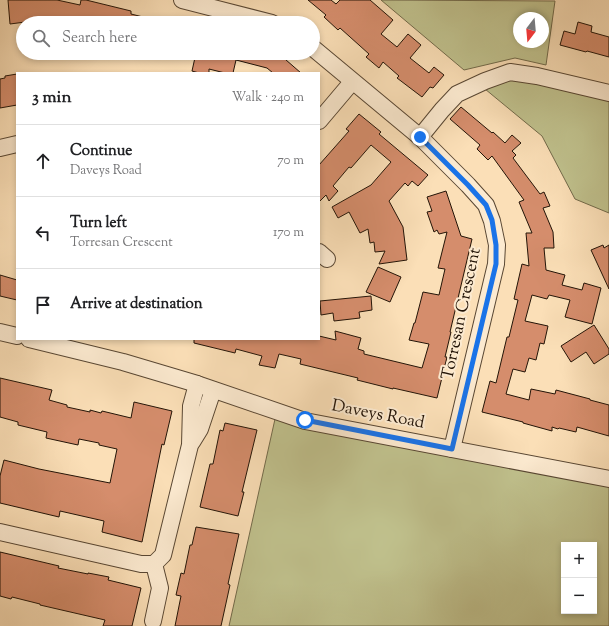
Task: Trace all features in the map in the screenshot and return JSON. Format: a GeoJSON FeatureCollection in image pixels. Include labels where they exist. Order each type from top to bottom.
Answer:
{"type":"FeatureCollection","features":[{"type":"Feature","properties":{"kind":"street"},"geometry":{"type":"LineString","coordinates":[[182,0],[199,2],[248,16]]}},
{"type":"Feature","properties":{"kind":"street","name":"Torresan Crescent"},"geometry":{"type":"LineString","coordinates":[[320,54],[420,137],[486,205],[492,220],[496,245],[496,264],[452,449]]}},
{"type":"Feature","properties":{"kind":"street"},"geometry":{"type":"LineString","coordinates":[[420,137],[457,94],[485,80],[510,72],[537,76],[609,93]]}},
{"type":"Feature","properties":{"kind":"street"},"geometry":{"type":"LineString","coordinates":[[320,120],[352,82]]}},
{"type":"Feature","properties":{"kind":"street"},"geometry":{"type":"LineString","coordinates":[[0,148],[16,144]]}},
{"type":"Feature","properties":{"kind":"street"},"geometry":{"type":"LineString","coordinates":[[0,332],[16,336]]}},
{"type":"Feature","properties":{"kind":"street","name":"Daveys Road"},"geometry":{"type":"LineString","coordinates":[[33,340],[123,362],[197,384],[305,420],[609,479]]}},
{"type":"Feature","properties":{"kind":"street"},"geometry":{"type":"LineString","coordinates":[[0,532],[141,564],[154,564],[164,555],[190,445],[191,406],[197,384]]}},
{"type":"Feature","properties":{"kind":"street"},"geometry":{"type":"LineString","coordinates":[[190,445],[200,429],[213,390]]}},
{"type":"Feature","properties":{"kind":"street"},"geometry":{"type":"LineString","coordinates":[[153,621],[160,588],[154,564]]}},
{"type":"Feature","properties":{"kind":"green space"},"geometry":{"type":"Polygon","coordinates":[[[381,0],[555,1],[549,44],[549,12],[513,12],[513,48],[548,48],[546,65],[515,58],[464,70],[381,0]]]}},
{"type":"Feature","properties":{"kind":"green space"},"geometry":{"type":"Polygon","coordinates":[[[514,79],[609,100],[609,213],[575,199],[542,136],[485,89],[514,79]]]}},
{"type":"Feature","properties":{"kind":"green space"},"geometry":{"type":"Polygon","coordinates":[[[275,419],[609,479],[609,626],[229,626],[275,419]]]}},
{"type":"Feature","properties":{"kind":"building"},"geometry":{"type":"Polygon","coordinates":[[[8,0],[57,0],[80,5],[81,0],[86,0],[131,11],[131,14],[139,16],[16,16],[16,23],[10,24],[8,0]]]}},
{"type":"Feature","properties":{"kind":"building"},"geometry":{"type":"Polygon","coordinates":[[[308,0],[331,0],[336,4],[340,0],[370,0],[393,20],[381,34],[397,47],[408,34],[421,45],[410,58],[429,73],[434,67],[444,75],[433,88],[430,87],[422,97],[397,78],[399,76],[383,62],[379,68],[366,57],[369,54],[340,28],[338,30],[324,17],[326,15],[308,0]]]}},
{"type":"Feature","properties":{"kind":"building"},"geometry":{"type":"Polygon","coordinates":[[[578,22],[592,26],[591,32],[609,37],[609,57],[560,45],[564,31],[575,34],[578,22]]]}},
{"type":"Feature","properties":{"kind":"building"},"geometry":{"type":"Polygon","coordinates":[[[194,60],[236,60],[233,72],[221,72],[209,69],[209,72],[192,71],[194,60]]]}},
{"type":"Feature","properties":{"kind":"building"},"geometry":{"type":"Polygon","coordinates":[[[236,60],[286,60],[300,72],[272,72],[267,68],[236,60]]]}},
{"type":"Feature","properties":{"kind":"building"},"geometry":{"type":"Polygon","coordinates":[[[16,74],[16,105],[0,108],[0,79],[5,78],[5,76],[16,74]]]}},
{"type":"Feature","properties":{"kind":"building"},"geometry":{"type":"Polygon","coordinates":[[[461,107],[505,143],[512,135],[521,143],[512,151],[516,155],[513,158],[540,194],[544,192],[550,206],[543,208],[553,232],[554,248],[544,248],[546,270],[565,275],[562,285],[582,290],[584,283],[601,288],[592,324],[565,317],[570,300],[549,295],[547,299],[532,295],[525,321],[548,326],[544,344],[540,343],[536,360],[529,358],[525,372],[513,369],[506,394],[529,400],[531,389],[555,394],[556,390],[609,405],[609,436],[577,427],[576,432],[552,427],[552,431],[482,412],[490,381],[496,383],[507,337],[509,337],[518,300],[514,299],[522,264],[529,266],[526,233],[532,233],[519,202],[524,200],[492,156],[488,160],[477,149],[480,145],[450,119],[461,107]]]}},
{"type":"Feature","properties":{"kind":"building"},"geometry":{"type":"Polygon","coordinates":[[[359,114],[381,132],[379,134],[428,175],[418,186],[412,181],[408,186],[405,183],[389,201],[403,227],[407,260],[379,264],[385,251],[375,252],[374,242],[370,243],[368,229],[360,233],[349,212],[338,218],[332,207],[371,185],[391,162],[371,145],[333,186],[338,191],[329,201],[326,195],[320,201],[320,164],[349,131],[346,129],[359,114]]]}},
{"type":"Feature","properties":{"kind":"building"},"geometry":{"type":"Polygon","coordinates":[[[446,191],[461,236],[472,239],[450,332],[445,357],[447,357],[437,398],[357,380],[358,378],[300,364],[301,359],[279,354],[275,368],[259,365],[262,356],[236,349],[235,353],[194,343],[194,340],[320,340],[320,336],[336,340],[335,331],[361,338],[358,349],[364,351],[364,354],[422,368],[429,344],[409,340],[423,292],[439,295],[445,269],[438,268],[447,232],[439,234],[437,230],[434,232],[427,212],[432,211],[427,197],[446,191]]]}},
{"type":"Feature","properties":{"kind":"building"},"geometry":{"type":"Polygon","coordinates":[[[603,245],[604,248],[609,245],[609,289],[591,250],[603,245]]]}},
{"type":"Feature","properties":{"kind":"building"},"geometry":{"type":"Polygon","coordinates":[[[378,267],[401,277],[390,302],[366,292],[378,267]]]}},
{"type":"Feature","properties":{"kind":"building"},"geometry":{"type":"Polygon","coordinates":[[[0,275],[16,280],[16,300],[0,296],[0,275]]]}},
{"type":"Feature","properties":{"kind":"building"},"geometry":{"type":"Polygon","coordinates":[[[371,296],[372,310],[359,312],[360,318],[334,321],[333,313],[321,315],[320,301],[371,296]]]}},
{"type":"Feature","properties":{"kind":"building"},"geometry":{"type":"Polygon","coordinates":[[[594,325],[609,349],[609,354],[594,364],[586,352],[571,362],[561,346],[594,325]]]}},
{"type":"Feature","properties":{"kind":"building"},"geometry":{"type":"Polygon","coordinates":[[[0,378],[52,390],[49,400],[67,405],[67,407],[90,412],[90,410],[101,413],[102,411],[131,418],[134,402],[172,411],[164,445],[162,444],[142,542],[102,532],[104,521],[60,511],[59,517],[0,503],[0,476],[4,460],[39,469],[110,483],[117,449],[99,445],[99,443],[79,439],[78,445],[46,438],[47,432],[18,425],[18,422],[0,417],[0,378]]]}},
{"type":"Feature","properties":{"kind":"building"},"geometry":{"type":"Polygon","coordinates":[[[225,423],[257,430],[242,492],[244,492],[238,516],[200,507],[210,464],[213,464],[220,430],[223,431],[225,423]]]}},
{"type":"Feature","properties":{"kind":"building"},"geometry":{"type":"Polygon","coordinates":[[[196,527],[239,534],[221,626],[175,626],[181,596],[176,595],[181,573],[184,574],[190,545],[192,545],[196,527]]]}},
{"type":"Feature","properties":{"kind":"building"},"geometry":{"type":"Polygon","coordinates":[[[0,552],[59,566],[58,568],[109,577],[108,580],[141,588],[132,626],[103,626],[105,620],[12,597],[11,599],[0,596],[0,552]]]}},
{"type":"Feature","properties":{"kind":"route"},"geometry":{"type":"LineString","coordinates":[[305,420],[452,449],[496,264],[496,245],[492,220],[486,205],[420,137]]}}]}
